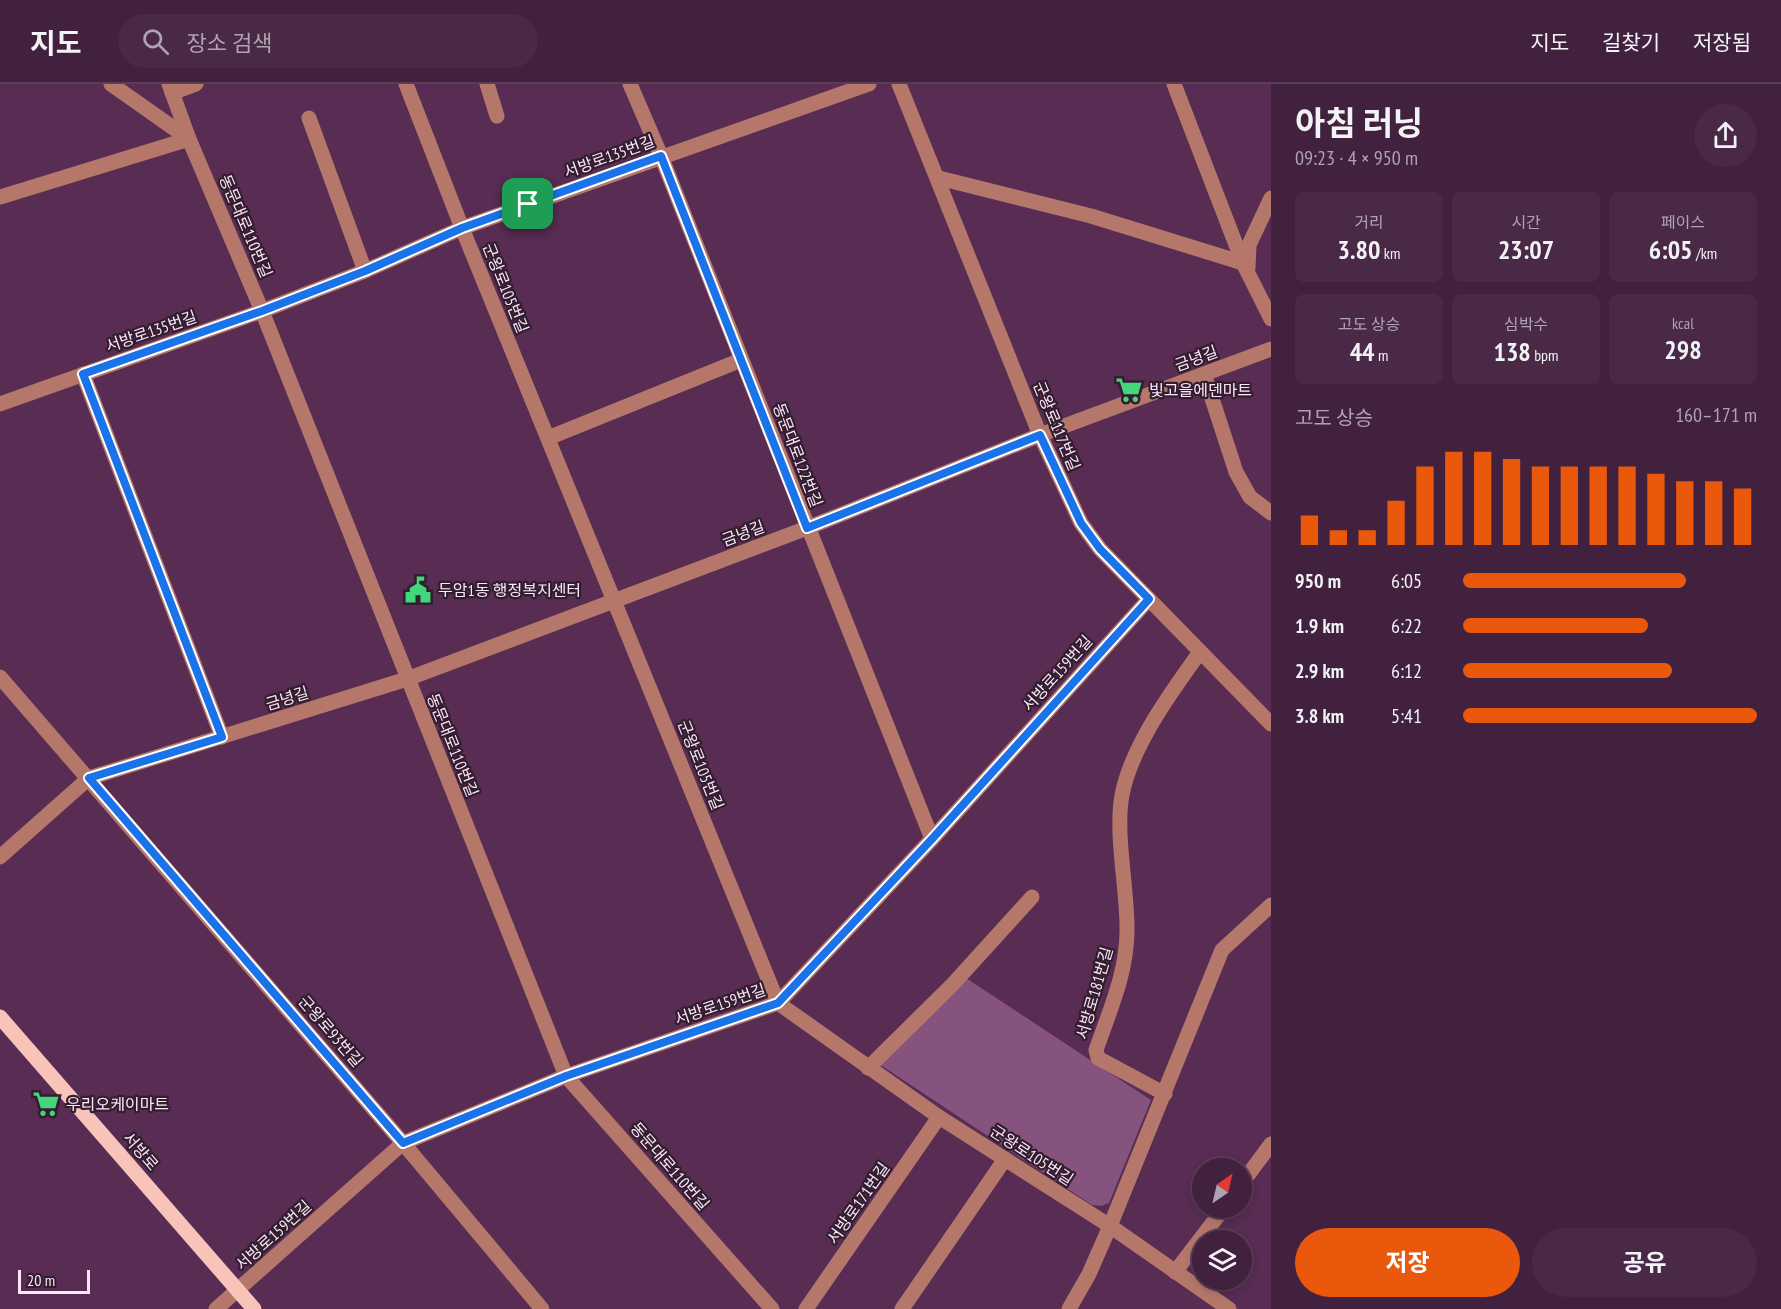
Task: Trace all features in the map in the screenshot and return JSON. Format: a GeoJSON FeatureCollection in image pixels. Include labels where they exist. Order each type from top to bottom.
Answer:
{"type":"FeatureCollection","features":[{"type":"Feature","properties":{"kind":"main road","name":"서방로"},"geometry":{"type":"LineString","coordinates":[[0,1017],[255,1309]]}},
{"type":"Feature","properties":{"kind":"lane"},"geometry":{"type":"LineString","coordinates":[[111,84],[189,139]]}},
{"type":"Feature","properties":{"kind":"lane","name":"동문대로110번길"},"geometry":{"type":"LineString","coordinates":[[196,84],[171,88],[189,139],[262,311],[566,1076],[772,1309]]}},
{"type":"Feature","properties":{"kind":"lane","name":"군왕로105번길"},"geometry":{"type":"LineString","coordinates":[[406,84],[462,228],[778,1003],[939,1117],[1110,1226],[1229,1309]]}},
{"type":"Feature","properties":{"kind":"lane"},"geometry":{"type":"LineString","coordinates":[[487,84],[497,116]]}},
{"type":"Feature","properties":{"kind":"lane","name":"동문대로122번길"},"geometry":{"type":"LineString","coordinates":[[630,84],[661,156],[932,839]]}},
{"type":"Feature","properties":{"kind":"lane","name":"서방로135번길"},"geometry":{"type":"LineString","coordinates":[[0,404],[262,311],[365,271],[462,228],[869,84]]}},
{"type":"Feature","properties":{"kind":"lane","name":"군왕로117번길"},"geometry":{"type":"LineString","coordinates":[[899,84],[939,178],[1040,435],[1081,523],[1100,549],[1271,724]]}},
{"type":"Feature","properties":{"kind":"lane"},"geometry":{"type":"LineString","coordinates":[[1174,84],[1245,268],[1271,319]]}},
{"type":"Feature","properties":{"kind":"lane"},"geometry":{"type":"LineString","coordinates":[[309,117],[365,271]]}},
{"type":"Feature","properties":{"kind":"lane"},"geometry":{"type":"LineString","coordinates":[[0,197],[189,139]]}},
{"type":"Feature","properties":{"kind":"lane"},"geometry":{"type":"LineString","coordinates":[[939,178],[1091,216],[1245,268]]}},
{"type":"Feature","properties":{"kind":"lane"},"geometry":{"type":"LineString","coordinates":[[1245,268],[1249,245],[1271,198]]}},
{"type":"Feature","properties":{"kind":"lane","name":"금녕길"},"geometry":{"type":"LineString","coordinates":[[0,857],[89,778],[408,679],[807,528],[1040,435],[1271,349]]}},
{"type":"Feature","properties":{"kind":"lane"},"geometry":{"type":"LineString","coordinates":[[548,438],[741,360]]}},
{"type":"Feature","properties":{"kind":"lane"},"geometry":{"type":"LineString","coordinates":[[83,374],[222,737]]}},
{"type":"Feature","properties":{"kind":"lane"},"geometry":{"type":"LineString","coordinates":[[1204,374],[1236,472],[1250,497],[1271,513]]}},
{"type":"Feature","properties":{"kind":"lane","name":"서방로159번길"},"geometry":{"type":"LineString","coordinates":[[216,1309],[403,1143],[566,1076],[778,1003],[932,839],[1149,599]]}},
{"type":"Feature","properties":{"kind":"lane","name":"서방로181번길"},"geometry":{"type":"LineString","coordinates":[[1165,1094],[1098,1058],[1096,1050],[1126,954],[1127,927],[1120,816],[1122,795],[1146,736],[1170,694],[1200,652]]}},
{"type":"Feature","properties":{"kind":"lane","name":"군왕로93번길"},"geometry":{"type":"LineString","coordinates":[[0,677],[403,1143],[542,1309]]}},
{"type":"Feature","properties":{"kind":"lane"},"geometry":{"type":"LineString","coordinates":[[868,1068],[953,984],[1032,897]]}},
{"type":"Feature","properties":{"kind":"lane"},"geometry":{"type":"LineString","coordinates":[[1069,1309],[1089,1274],[1110,1226],[1222,950],[1271,904]]}},
{"type":"Feature","properties":{"kind":"lane","name":"서방로171번길"},"geometry":{"type":"LineString","coordinates":[[806,1309],[939,1117]]}},
{"type":"Feature","properties":{"kind":"lane"},"geometry":{"type":"LineString","coordinates":[[1252,1170],[1271,1144]]}},
{"type":"Feature","properties":{"kind":"lane"},"geometry":{"type":"LineString","coordinates":[[902,1309],[1005,1159]]}},
{"type":"Feature","properties":{"kind":"lane"},"geometry":{"type":"LineString","coordinates":[[1175,1272],[1216,1218]]}},
{"type":"Feature","properties":{"kind":"shaded area"},"geometry":{"type":"Polygon","coordinates":[[[966,978],[1151,1100],[1109,1203],[1102,1206],[1092,1205],[879,1064],[966,978]]]}},
{"type":"Feature","properties":{"kind":"place","name":"빛고을에덴마트"},"geometry":{"type":"Point","coordinates":[1129,390]}},
{"type":"Feature","properties":{"kind":"place","name":"두암1동 행정복지센터"},"geometry":{"type":"Point","coordinates":[418,590]}},
{"type":"Feature","properties":{"kind":"place","name":"우리오케이마트"},"geometry":{"type":"Point","coordinates":[46,1104]}},
{"type":"Feature","properties":{"kind":"route"},"geometry":{"type":"LineString","coordinates":[[661,156],[807,528],[1040,435],[1081,523],[1100,549],[1149,599],[932,839],[778,1003],[566,1076],[403,1143],[89,778],[222,737],[83,374],[262,311],[365,271],[462,228],[528,204],[661,156]]}}]}
